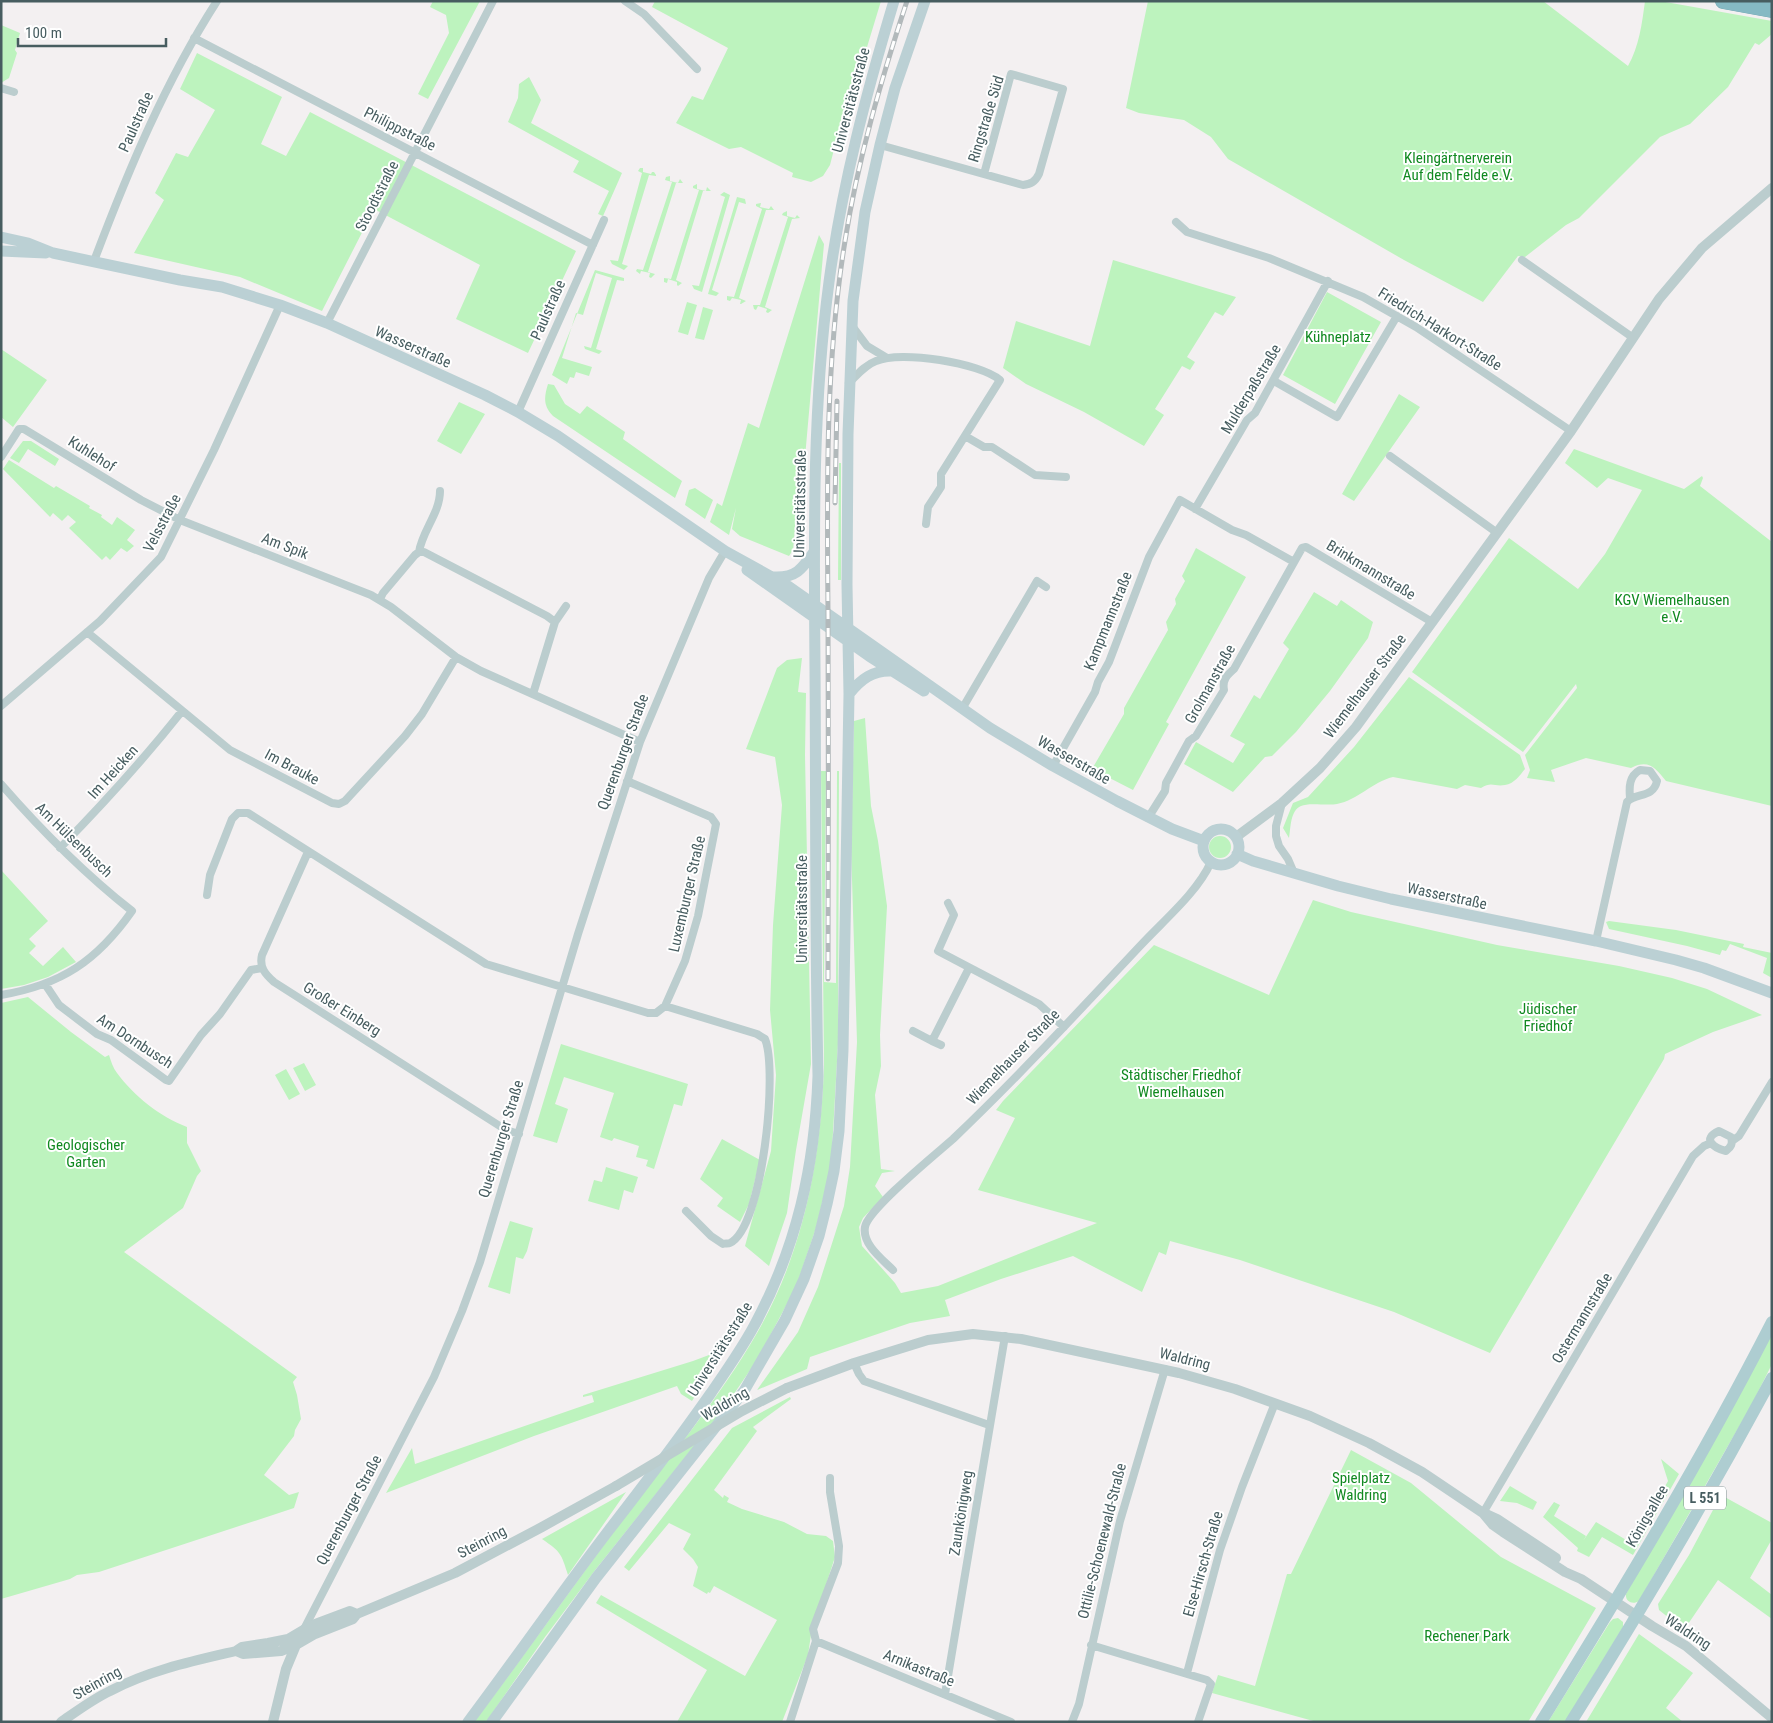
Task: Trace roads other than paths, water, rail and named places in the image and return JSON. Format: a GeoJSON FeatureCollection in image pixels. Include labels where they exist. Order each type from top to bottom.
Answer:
{"type":"FeatureCollection","features":[{"type":"Feature","properties":{"kind":"highway"},"geometry":{"type":"LineString","coordinates":[[1723,1],[1772,10]]}},
{"type":"Feature","properties":{"kind":"main road","name":"Universitätsstraße"},"geometry":{"type":"LineString","coordinates":[[468,1722],[684,1431],[737,1355],[762,1310],[782,1266],[792,1238],[806,1184],[816,1127],[818,1076],[814,552],[817,416],[823,328],[831,266],[858,124],[894,1]]}},
{"type":"Feature","properties":{"kind":"main road"},"geometry":{"type":"LineString","coordinates":[[492,1722],[596,1578],[744,1391],[785,1320],[804,1279],[819,1236],[834,1170],[842,1091],[850,694],[847,585],[849,383],[857,267],[863,223],[880,145],[895,88],[925,1]]}},
{"type":"Feature","properties":{"kind":"main road","name":"Wasserstraße"},"geometry":{"type":"LineString","coordinates":[[1,237],[28,243],[53,253]]}},
{"type":"Feature","properties":{"kind":"main road","name":"Wasserstraße"},"geometry":{"type":"LineString","coordinates":[[1,251],[53,253],[222,287],[280,305],[327,324],[485,395],[558,436],[725,551],[772,577],[814,605],[892,671],[931,695],[948,699]]}},
{"type":"Feature","properties":{"kind":"main road","name":"Wasserstraße"},"geometry":{"type":"LineString","coordinates":[[725,551],[741,566],[814,617],[849,635],[1053,766],[1148,818],[1204,841]]}},
{"type":"Feature","properties":{"kind":"main road"},"geometry":{"type":"LineString","coordinates":[[772,577],[784,578],[795,573],[814,552]]}},
{"type":"Feature","properties":{"kind":"main road"},"geometry":{"type":"LineString","coordinates":[[850,694],[865,678],[877,672],[892,671]]}},
{"type":"Feature","properties":{"kind":"main road"},"geometry":{"type":"LineString","coordinates":[[1218,829],[1225,830],[1236,837],[1239,848],[1237,854],[1234,859],[1223,865],[1211,862],[1204,853],[1204,841],[1207,836],[1218,829]]}},
{"type":"Feature","properties":{"kind":"main road","name":"Wasserstraße"},"geometry":{"type":"LineString","coordinates":[[1237,854],[1253,861],[1294,873],[1391,899],[1596,941],[1704,968],[1772,993]]}},
{"type":"Feature","properties":{"kind":"main road","name":"Wasserstraße"},"geometry":{"type":"LineString","coordinates":[[1758,989],[1772,1000]]}},
{"type":"Feature","properties":{"kind":"main road","name":"Königsallee"},"geometry":{"type":"LineString","coordinates":[[1541,1722],[1615,1602],[1701,1456],[1772,1322]]}},
{"type":"Feature","properties":{"kind":"main road","name":"L 551"},"geometry":{"type":"LineString","coordinates":[[1571,1722],[1637,1616],[1772,1378]]}},
{"type":"Feature","properties":{"kind":"street","name":"Paulstraße"},"geometry":{"type":"LineString","coordinates":[[94,261],[128,175],[152,121],[194,38],[217,1]]}},
{"type":"Feature","properties":{"kind":"street","name":"Stoodtstraße"},"geometry":{"type":"LineString","coordinates":[[327,324],[493,1]]}},
{"type":"Feature","properties":{"kind":"street"},"geometry":{"type":"LineString","coordinates":[[625,1],[644,14],[697,69]]}},
{"type":"Feature","properties":{"kind":"street","name":"Philippstraße"},"geometry":{"type":"LineString","coordinates":[[194,38],[593,245]]}},
{"type":"Feature","properties":{"kind":"street","name":"Ringstraße Süd"},"geometry":{"type":"LineString","coordinates":[[1011,74],[1063,89],[1036,180],[1023,185],[984,174],[1011,74]]}},
{"type":"Feature","properties":{"kind":"street"},"geometry":{"type":"LineString","coordinates":[[1,88],[14,92]]}},
{"type":"Feature","properties":{"kind":"street"},"geometry":{"type":"LineString","coordinates":[[880,145],[984,174]]}},
{"type":"Feature","properties":{"kind":"street","name":"Wiemelhauser Straße"},"geometry":{"type":"LineString","coordinates":[[1236,837],[1282,804],[1320,768],[1356,727],[1571,431],[1659,299],[1717,235],[1772,188]]}},
{"type":"Feature","properties":{"kind":"street","name":"Paulstraße"},"geometry":{"type":"LineString","coordinates":[[518,412],[604,220]]}},
{"type":"Feature","properties":{"kind":"street","name":"Friedrich-Harkort-Straße"},"geometry":{"type":"LineString","coordinates":[[1176,222],[1187,232],[1265,256],[1363,297],[1453,351],[1571,431]]}},
{"type":"Feature","properties":{"kind":"street"},"geometry":{"type":"LineString","coordinates":[[1522,260],[1632,337]]}},
{"type":"Feature","properties":{"kind":"street","name":"Mulderpaßstraße"},"geometry":{"type":"LineString","coordinates":[[1195,509],[1247,420],[1255,413],[1274,381],[1328,281]]}},
{"type":"Feature","properties":{"kind":"street","name":"Velsstraße"},"geometry":{"type":"LineString","coordinates":[[1,706],[87,632],[161,557],[280,305]]}},
{"type":"Feature","properties":{"kind":"street"},"geometry":{"type":"LineString","coordinates":[[1274,381],[1337,417],[1397,316]]}},
{"type":"Feature","properties":{"kind":"street"},"geometry":{"type":"LineString","coordinates":[[852,326],[868,346],[887,358]]}},
{"type":"Feature","properties":{"kind":"street"},"geometry":{"type":"LineString","coordinates":[[849,383],[866,366],[876,360],[887,358],[926,358],[953,362],[994,375],[1000,380],[941,474],[941,487],[928,507],[926,524]]}},
{"type":"Feature","properties":{"kind":"street","name":"Kuhlehof"},"geometry":{"type":"LineString","coordinates":[[1,457],[19,429],[24,429],[141,500],[180,520]]}},
{"type":"Feature","properties":{"kind":"street"},"geometry":{"type":"LineString","coordinates":[[965,436],[984,447],[992,447],[1035,475],[1066,477]]}},
{"type":"Feature","properties":{"kind":"street"},"geometry":{"type":"LineString","coordinates":[[1390,456],[1496,532]]}},
{"type":"Feature","properties":{"kind":"street"},"geometry":{"type":"LineString","coordinates":[[380,599],[405,566],[419,552],[420,543],[440,501],[440,491]]}},
{"type":"Feature","properties":{"kind":"street","name":"Kampmannstraße"},"geometry":{"type":"LineString","coordinates":[[1053,766],[1095,692],[1098,682],[1109,662],[1149,557],[1180,500],[1195,509]]}},
{"type":"Feature","properties":{"kind":"street"},"geometry":{"type":"LineString","coordinates":[[1195,509],[1294,562]]}},
{"type":"Feature","properties":{"kind":"street","name":"Am Spik"},"geometry":{"type":"LineString","coordinates":[[180,520],[380,599],[456,657],[481,671],[640,742]]}},
{"type":"Feature","properties":{"kind":"street","name":"Brinkmannstraße"},"geometry":{"type":"LineString","coordinates":[[1294,562],[1302,548],[1306,547],[1432,622]]}},
{"type":"Feature","properties":{"kind":"street","name":"Querenburger Straße"},"geometry":{"type":"LineString","coordinates":[[273,1722],[286,1669],[296,1645],[440,1365],[480,1262],[562,986],[640,742],[709,578],[725,551]]}},
{"type":"Feature","properties":{"kind":"street"},"geometry":{"type":"LineString","coordinates":[[419,552],[429,555],[555,622]]}},
{"type":"Feature","properties":{"kind":"street","name":"Grolmanstraße"},"geometry":{"type":"LineString","coordinates":[[1148,818],[1165,790],[1166,783],[1189,741],[1196,736],[1224,690],[1222,683],[1226,676],[1234,669],[1294,562]]}},
{"type":"Feature","properties":{"kind":"street"},"geometry":{"type":"LineString","coordinates":[[962,709],[1037,581],[1046,587]]}},
{"type":"Feature","properties":{"kind":"street"},"geometry":{"type":"LineString","coordinates":[[533,694],[555,622],[566,606]]}},
{"type":"Feature","properties":{"kind":"street","name":"Im Brauke"},"geometry":{"type":"LineString","coordinates":[[87,632],[230,750],[332,803],[339,804],[345,801],[405,736],[422,714],[456,657]]}},
{"type":"Feature","properties":{"kind":"street","name":"Im Heicken"},"geometry":{"type":"LineString","coordinates":[[60,848],[147,756],[182,711]]}},
{"type":"Feature","properties":{"kind":"street","name":"Luxemburger Straße"},"geometry":{"type":"LineString","coordinates":[[627,781],[711,817],[716,824],[693,936],[685,961],[665,1006]]}},
{"type":"Feature","properties":{"kind":"street","name":"Am Hülsenbusch"},"geometry":{"type":"LineString","coordinates":[[1,784],[60,848],[132,911],[98,952],[69,972],[45,984]]}},
{"type":"Feature","properties":{"kind":"street"},"geometry":{"type":"LineString","coordinates":[[1596,941],[1627,802],[1630,798]]}},
{"type":"Feature","properties":{"kind":"street"},"geometry":{"type":"LineString","coordinates":[[1282,804],[1276,826],[1276,836],[1279,846],[1288,858],[1294,873]]}},
{"type":"Feature","properties":{"kind":"street"},"geometry":{"type":"LineString","coordinates":[[207,895],[210,874],[232,819],[238,813],[248,813],[486,964],[648,1013],[656,1013],[665,1006],[757,1034],[765,1039],[770,1055],[767,1135],[756,1194],[748,1219],[739,1235],[731,1243],[723,1244],[711,1236],[686,1211]]}},
{"type":"Feature","properties":{"kind":"street"},"geometry":{"type":"LineString","coordinates":[[262,968],[262,955],[308,852]]}},
{"type":"Feature","properties":{"kind":"street","name":"Wiemelhauser Straße"},"geometry":{"type":"LineString","coordinates":[[893,1270],[869,1244],[865,1229],[867,1220],[896,1189],[988,1106],[1064,1027],[1192,890],[1207,872],[1211,862]]}},
{"type":"Feature","properties":{"kind":"street"},"geometry":{"type":"LineString","coordinates":[[948,904],[954,915],[938,951],[1039,1004],[1064,1027]]}},
{"type":"Feature","properties":{"kind":"street","name":"Am Dornbusch"},"geometry":{"type":"LineString","coordinates":[[45,984],[59,1005],[96,1034],[111,1040],[169,1081],[201,1035],[220,1014],[251,970],[262,968]]}},
{"type":"Feature","properties":{"kind":"street","name":"Großer Einberg"},"geometry":{"type":"LineString","coordinates":[[262,968],[266,975],[274,982],[506,1130],[519,1134]]}},
{"type":"Feature","properties":{"kind":"street"},"geometry":{"type":"LineString","coordinates":[[932,1041],[969,968]]}},
{"type":"Feature","properties":{"kind":"street"},"geometry":{"type":"LineString","coordinates":[[1,995],[45,984]]}},
{"type":"Feature","properties":{"kind":"street"},"geometry":{"type":"LineString","coordinates":[[912,1031],[940,1045]]}},
{"type":"Feature","properties":{"kind":"street"},"geometry":{"type":"LineString","coordinates":[[1711,1143],[1715,1148],[1726,1151],[1731,1147],[1732,1142],[1739,1136],[1772,1082]]}},
{"type":"Feature","properties":{"kind":"street","name":"Ostermannstraße"},"geometry":{"type":"LineString","coordinates":[[1483,1513],[1693,1156],[1704,1146],[1711,1143],[1710,1140],[1713,1134],[1719,1132],[1731,1137],[1732,1142]]}},
{"type":"Feature","properties":{"kind":"street","name":"Waldring"},"geometry":{"type":"LineString","coordinates":[[616,1486],[742,1411],[787,1388],[854,1362],[928,1340],[973,1334],[1004,1336],[1165,1369],[1222,1385],[1275,1403],[1327,1424],[1385,1452],[1439,1483],[1483,1513],[1493,1525],[1503,1532],[1686,1646],[1772,1718]]}},
{"type":"Feature","properties":{"kind":"street","name":"Zaunkönigweg"},"geometry":{"type":"LineString","coordinates":[[945,1694],[1004,1336]]}},
{"type":"Feature","properties":{"kind":"street"},"geometry":{"type":"LineString","coordinates":[[854,1362],[858,1374],[864,1381],[989,1425]]}},
{"type":"Feature","properties":{"kind":"street","name":"Ottilie-Schoenewald-Straße"},"geometry":{"type":"LineString","coordinates":[[1072,1722],[1079,1704],[1120,1521],[1165,1369]]}},
{"type":"Feature","properties":{"kind":"street","name":"Else-Hirsch-Straße"},"geometry":{"type":"LineString","coordinates":[[1187,1674],[1220,1550],[1275,1403]]}},
{"type":"Feature","properties":{"kind":"street"},"geometry":{"type":"LineString","coordinates":[[790,1722],[816,1641],[813,1629],[838,1563],[839,1546],[830,1492],[830,1478]]}},
{"type":"Feature","properties":{"kind":"street","name":"Steinring"},"geometry":{"type":"LineString","coordinates":[[236,1651],[243,1654],[281,1651],[296,1645],[315,1634],[353,1620],[357,1614],[455,1573],[536,1531],[616,1486]]}},
{"type":"Feature","properties":{"kind":"street","name":"Steinring"},"geometry":{"type":"LineString","coordinates":[[61,1722],[109,1691],[145,1675],[182,1663],[236,1651],[242,1647],[288,1639],[310,1626],[350,1611],[357,1614]]}},
{"type":"Feature","properties":{"kind":"street","name":"Arnikastraße"},"geometry":{"type":"LineString","coordinates":[[816,1641],[1011,1722]]}},
{"type":"Feature","properties":{"kind":"street"},"geometry":{"type":"LineString","coordinates":[[1091,1645],[1207,1680],[1211,1684],[1198,1722]]}},
{"type":"Feature","properties":{"kind":"railway"},"geometry":{"type":"LineString","coordinates":[[828,979],[827,519],[834,333],[845,241],[863,150],[879,90],[907,1]]}},
{"type":"Feature","properties":{"kind":"railway"},"geometry":{"type":"LineString","coordinates":[[835,503],[837,401]]}},
{"type":"Feature","properties":{"kind":"park label","name":"Kleingärtnerverein Auf dem Felde e.V."},"geometry":{"type":"Point","coordinates":[1458,166]}},
{"type":"Feature","properties":{"kind":"park label","name":"Kühneplatz"},"geometry":{"type":"Point","coordinates":[1338,337]}},
{"type":"Feature","properties":{"kind":"park label","name":"KGV Wiemelhausen e.V."},"geometry":{"type":"Point","coordinates":[1672,608]}},
{"type":"Feature","properties":{"kind":"park label","name":"Jüdischer Friedhof"},"geometry":{"type":"Point","coordinates":[1548,1018]}},
{"type":"Feature","properties":{"kind":"park label","name":"Städtischer Friedhof Wiemelhausen"},"geometry":{"type":"Point","coordinates":[1181,1084]}},
{"type":"Feature","properties":{"kind":"park label","name":"Geologischer Garten"},"geometry":{"type":"Point","coordinates":[86,1154]}},
{"type":"Feature","properties":{"kind":"park label","name":"Spielplatz Waldring"},"geometry":{"type":"Point","coordinates":[1361,1486]}},
{"type":"Feature","properties":{"kind":"park label","name":"Rechener Park"},"geometry":{"type":"Point","coordinates":[1467,1636]}}]}
